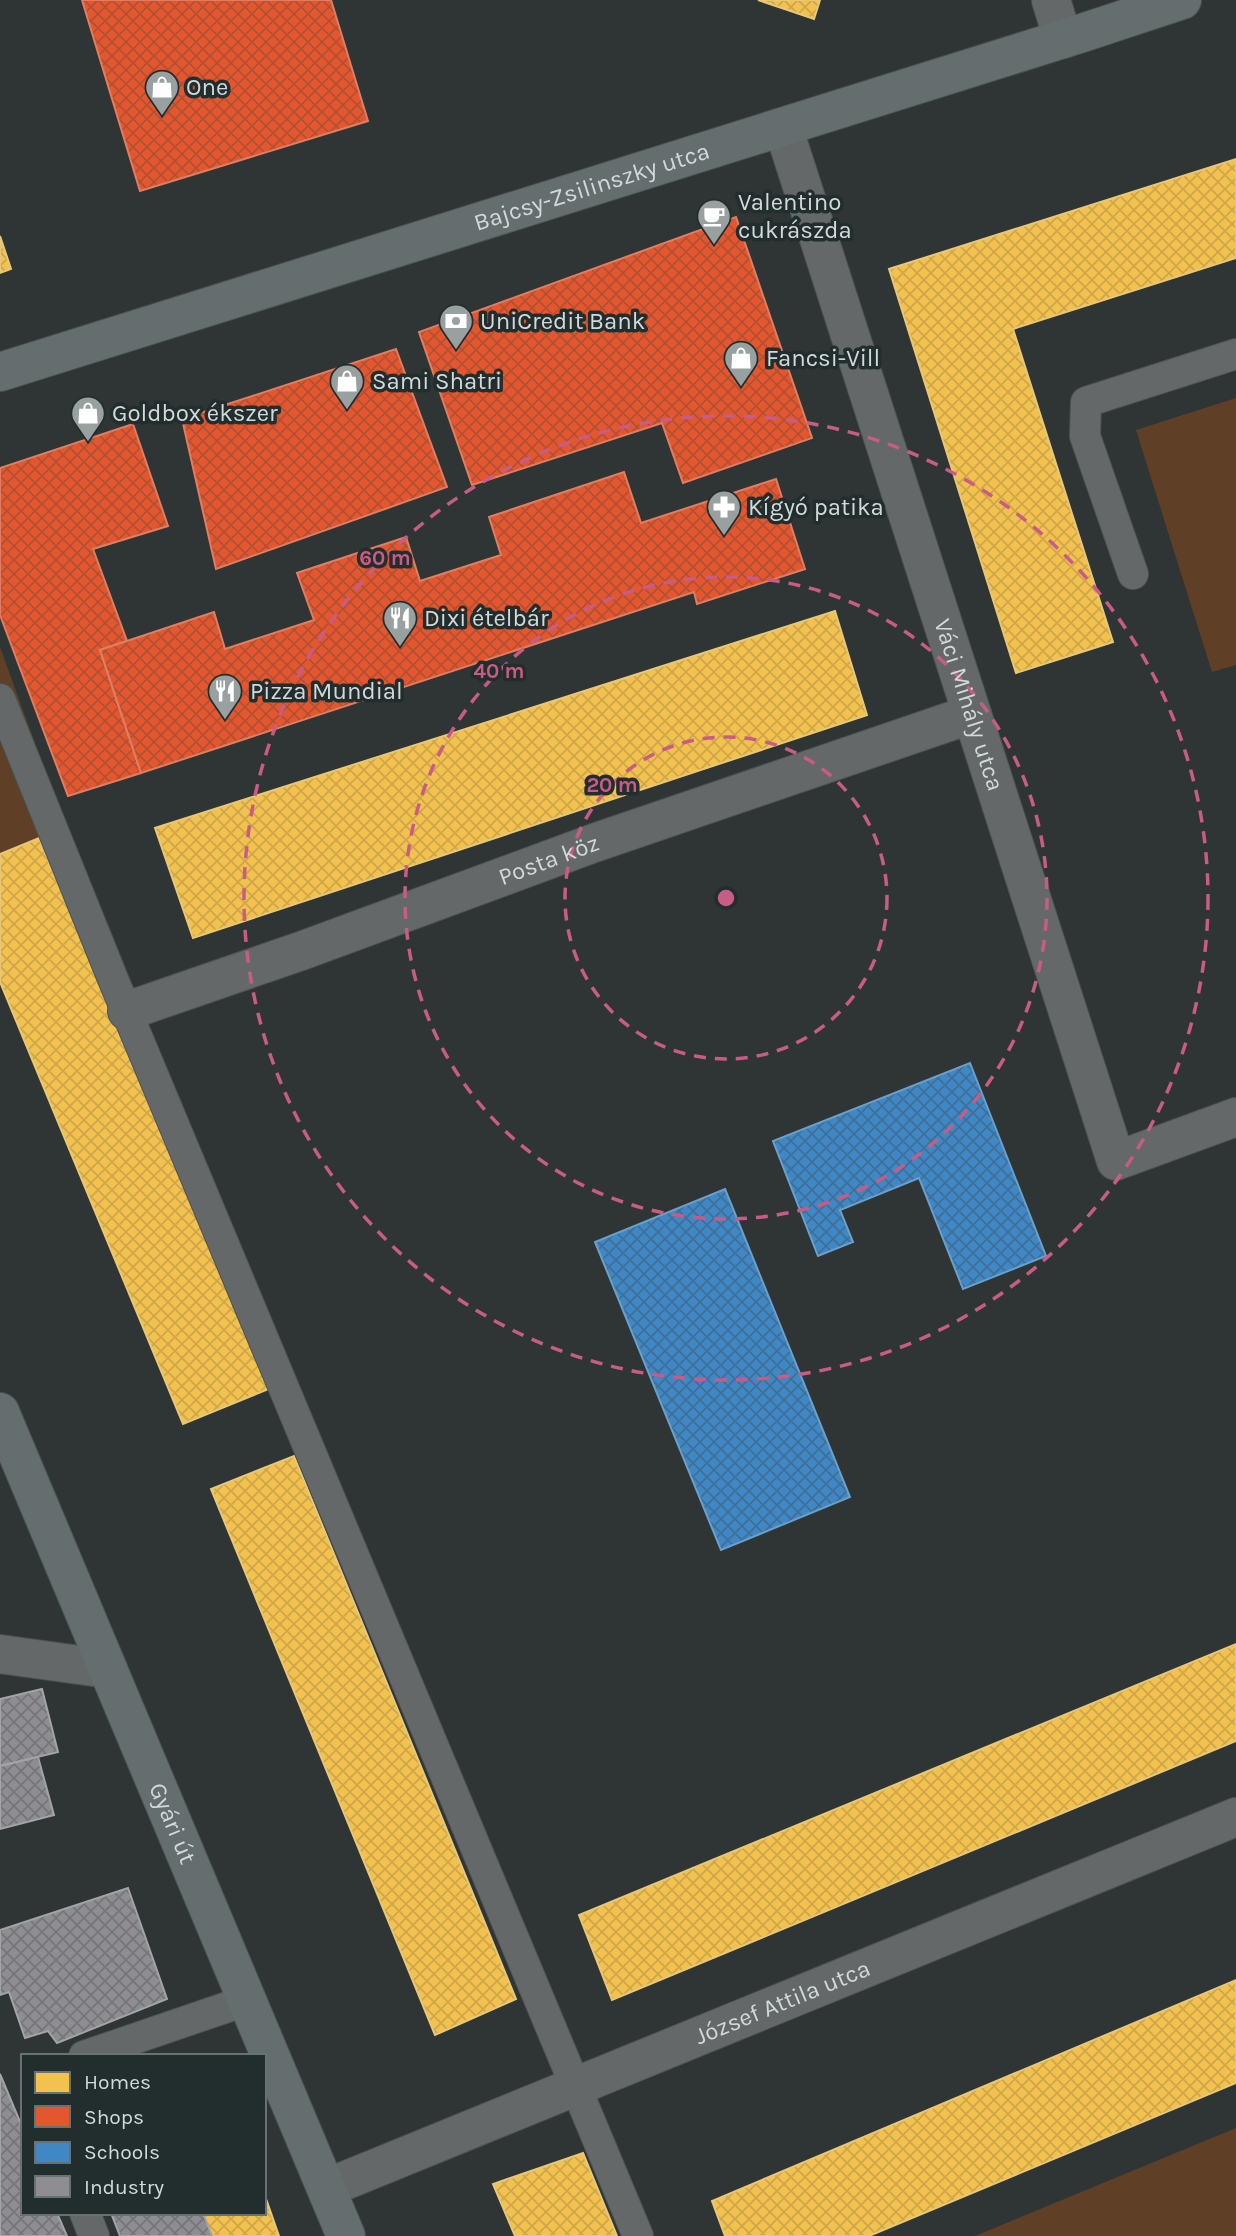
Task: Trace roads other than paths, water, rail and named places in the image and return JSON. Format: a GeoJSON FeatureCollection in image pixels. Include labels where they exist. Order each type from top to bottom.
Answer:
{"type":"FeatureCollection","features":[{"type":"Feature","properties":{"kind":"street"},"geometry":{"type":"LineString","coordinates":[[1051,0],[1063,39]]}},
{"type":"Feature","properties":{"kind":"street","name":"Bajcsy-Zsilinszky utca"},"geometry":{"type":"LineString","coordinates":[[0,372],[1182,0]]}},
{"type":"Feature","properties":{"kind":"street","name":"Váci Mihály utca"},"geometry":{"type":"LineString","coordinates":[[783,127],[1115,1161],[1236,1117]]}},
{"type":"Feature","properties":{"kind":"street","name":"Posta köz"},"geometry":{"type":"LineString","coordinates":[[127,1011],[594,844],[972,714]]}},
{"type":"Feature","properties":{"kind":"street","name":"Gyári út"},"geometry":{"type":"LineString","coordinates":[[0,1412],[346,2236]]}},
{"type":"Feature","properties":{"kind":"street"},"geometry":{"type":"LineString","coordinates":[[0,1654],[108,1669]]}},
{"type":"Feature","properties":{"kind":"street","name":"József Attila utca"},"geometry":{"type":"LineString","coordinates":[[327,2188],[1236,1817]]}},
{"type":"Feature","properties":{"kind":"lane"},"geometry":{"type":"LineString","coordinates":[[1133,574],[1085,436],[1086,402],[1236,354]]}},
{"type":"Feature","properties":{"kind":"lane"},"geometry":{"type":"LineString","coordinates":[[0,699],[127,1011],[638,2236]]}},
{"type":"Feature","properties":{"kind":"lane"},"geometry":{"type":"LineString","coordinates":[[90,2054],[248,2000]]}},
{"type":"Feature","properties":{"kind":"lane"},"geometry":{"type":"LineString","coordinates":[[86,2215],[94,2236]]}},
{"type":"Feature","properties":{"kind":"place","name":"One"},"geometry":{"type":"Point","coordinates":[162,117]}},
{"type":"Feature","properties":{"kind":"place","name":"Valentino cukrászda"},"geometry":{"type":"Point","coordinates":[714,246]}},
{"type":"Feature","properties":{"kind":"place","name":"UniCredit Bank"},"geometry":{"type":"Point","coordinates":[456,351]}},
{"type":"Feature","properties":{"kind":"place","name":"Fancsi-Vill"},"geometry":{"type":"Point","coordinates":[741,388]}},
{"type":"Feature","properties":{"kind":"place","name":"Sami Shatri"},"geometry":{"type":"Point","coordinates":[347,411]}},
{"type":"Feature","properties":{"kind":"place","name":"Goldbox ékszer"},"geometry":{"type":"Point","coordinates":[88,443]}},
{"type":"Feature","properties":{"kind":"place","name":"Kígyó patika"},"geometry":{"type":"Point","coordinates":[724,537]}},
{"type":"Feature","properties":{"kind":"place","name":"Dixi ételbár"},"geometry":{"type":"Point","coordinates":[400,648]}},
{"type":"Feature","properties":{"kind":"place","name":"Pizza Mundial"},"geometry":{"type":"Point","coordinates":[225,721]}}]}
